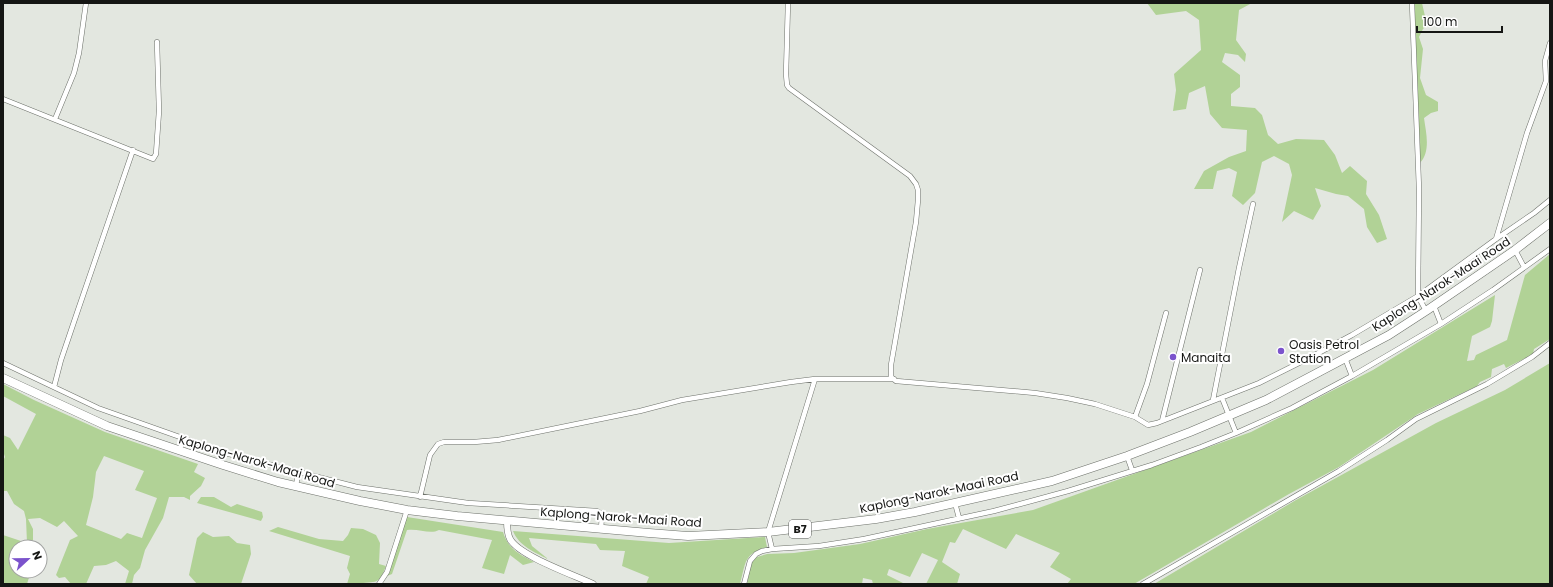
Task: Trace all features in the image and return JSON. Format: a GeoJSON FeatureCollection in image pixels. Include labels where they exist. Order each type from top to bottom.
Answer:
{"type":"FeatureCollection","features":[{"type":"Feature","properties":{"kind":"highway","name":"Kaplong-Narok-Maai Road"},"geometry":{"type":"LineString","coordinates":[[3,378],[107,426],[223,465],[296,487],[360,501],[407,510],[601,530],[688,536],[768,532],[876,519],[1052,481],[1127,456],[1229,416],[1266,400],[1389,335],[1516,250],[1550,223]]}},
{"type":"Feature","properties":{"kind":"street"},"geometry":{"type":"LineString","coordinates":[[55,119],[74,73],[79,53],[86,3]]}},
{"type":"Feature","properties":{"kind":"street"},"geometry":{"type":"LineString","coordinates":[[788,3],[786,74],[787,85],[789,88],[910,176],[914,180],[918,190],[916,222],[890,370],[894,379]]}},
{"type":"Feature","properties":{"kind":"street"},"geometry":{"type":"LineString","coordinates":[[1412,3],[1419,189],[1418,296],[1426,311]]}},
{"type":"Feature","properties":{"kind":"street"},"geometry":{"type":"LineString","coordinates":[[3,99],[153,159],[156,154],[159,111],[157,42]]}},
{"type":"Feature","properties":{"kind":"street"},"geometry":{"type":"LineString","coordinates":[[1496,239],[1527,133],[1546,80],[1545,61],[1550,43]]}},
{"type":"Feature","properties":{"kind":"street"},"geometry":{"type":"LineString","coordinates":[[54,387],[70,333],[133,150]]}},
{"type":"Feature","properties":{"kind":"street"},"geometry":{"type":"LineString","coordinates":[[420,497],[430,455],[438,444],[444,442],[498,440],[640,411],[682,400],[815,379],[894,379],[903,382],[1055,396],[1095,404],[1135,417],[1148,425],[1162,421],[1259,383],[1311,357],[1418,296],[1550,200]]}},
{"type":"Feature","properties":{"kind":"street"},"geometry":{"type":"LineString","coordinates":[[1213,400],[1253,204]]}},
{"type":"Feature","properties":{"kind":"street"},"geometry":{"type":"LineString","coordinates":[[744,584],[752,557],[762,551],[819,546],[864,539],[1029,502],[1201,448],[1292,408],[1352,376],[1441,324],[1493,290],[1550,249]]}},
{"type":"Feature","properties":{"kind":"street"},"geometry":{"type":"LineString","coordinates":[[1516,250],[1524,267]]}},
{"type":"Feature","properties":{"kind":"street"},"geometry":{"type":"LineString","coordinates":[[1162,421],[1200,270]]}},
{"type":"Feature","properties":{"kind":"street"},"geometry":{"type":"LineString","coordinates":[[1434,306],[1441,324]]}},
{"type":"Feature","properties":{"kind":"street"},"geometry":{"type":"LineString","coordinates":[[1135,417],[1147,384],[1166,313]]}},
{"type":"Feature","properties":{"kind":"street"},"geometry":{"type":"LineString","coordinates":[[1143,584],[1339,471],[1388,440],[1416,419],[1487,384],[1532,357],[1550,343]]}},
{"type":"Feature","properties":{"kind":"street"},"geometry":{"type":"LineString","coordinates":[[1345,358],[1352,376]]}},
{"type":"Feature","properties":{"kind":"street"},"geometry":{"type":"LineString","coordinates":[[3,363],[98,408],[225,453],[357,487],[420,497],[468,503],[597,512],[602,514],[601,530]]}},
{"type":"Feature","properties":{"kind":"street"},"geometry":{"type":"LineString","coordinates":[[772,549],[768,532],[815,379]]}},
{"type":"Feature","properties":{"kind":"street"},"geometry":{"type":"LineString","coordinates":[[1222,398],[1236,433]]}},
{"type":"Feature","properties":{"kind":"street"},"geometry":{"type":"LineString","coordinates":[[179,450],[184,438]]}},
{"type":"Feature","properties":{"kind":"street"},"geometry":{"type":"LineString","coordinates":[[1127,456],[1132,470]]}},
{"type":"Feature","properties":{"kind":"street"},"geometry":{"type":"LineString","coordinates":[[296,487],[298,472]]}},
{"type":"Feature","properties":{"kind":"street"},"geometry":{"type":"LineString","coordinates":[[955,503],[959,518]]}},
{"type":"Feature","properties":{"kind":"street"},"geometry":{"type":"LineString","coordinates":[[379,584],[387,572],[407,510]]}},
{"type":"Feature","properties":{"kind":"street"},"geometry":{"type":"LineString","coordinates":[[507,521],[510,538],[518,547],[534,558],[593,584]]}},
{"type":"Feature","properties":{"kind":"green space"},"geometry":{"type":"Polygon","coordinates":[[[1147,3],[1252,3],[1239,10],[1236,40],[1246,54],[1245,62],[1238,55],[1225,53],[1222,62],[1240,75],[1240,87],[1231,94],[1231,106],[1255,108],[1262,115],[1268,135],[1278,144],[1296,139],[1324,140],[1335,155],[1342,173],[1350,166],[1367,181],[1366,194],[1379,215],[1387,239],[1377,243],[1367,227],[1364,209],[1348,196],[1315,188],[1321,206],[1313,220],[1294,211],[1282,222],[1292,175],[1289,164],[1274,156],[1262,162],[1255,193],[1243,205],[1232,196],[1237,172],[1229,168],[1217,171],[1213,189],[1194,189],[1204,171],[1229,157],[1246,151],[1247,130],[1222,128],[1210,114],[1205,86],[1189,93],[1186,109],[1173,111],[1176,90],[1174,74],[1201,50],[1199,20],[1186,11],[1156,15],[1147,3]]]}},
{"type":"Feature","properties":{"kind":"green space"},"geometry":{"type":"Polygon","coordinates":[[[1413,3],[1422,3],[1427,25],[1419,37],[1423,49],[1420,78],[1426,95],[1438,102],[1438,111],[1431,113],[1424,118],[1427,147],[1426,153],[1420,163],[1413,3]]]}},
{"type":"Feature","properties":{"kind":"green space"},"geometry":{"type":"Polygon","coordinates":[[[1550,254],[1550,339],[1534,349],[1533,354],[1506,368],[1504,364],[1492,369],[1491,377],[1480,382],[1477,386],[1418,414],[1339,467],[1289,494],[1134,584],[1067,584],[1071,579],[1050,567],[1060,553],[1016,534],[1006,549],[963,529],[955,543],[950,542],[942,562],[960,574],[957,584],[926,584],[938,560],[922,553],[910,577],[889,569],[887,575],[905,584],[873,584],[872,580],[863,578],[862,584],[747,584],[751,562],[757,557],[767,554],[794,553],[860,544],[927,529],[1033,510],[1251,432],[1373,370],[1495,295],[1490,327],[1472,336],[1467,361],[1474,360],[1476,355],[1507,340],[1525,275],[1550,254]]]}},
{"type":"Feature","properties":{"kind":"green space"},"geometry":{"type":"Polygon","coordinates":[[[1550,363],[1550,584],[1154,584],[1296,500],[1436,423],[1505,390],[1550,363]]]}},
{"type":"Feature","properties":{"kind":"green space"},"geometry":{"type":"Polygon","coordinates":[[[3,384],[34,400],[105,432],[198,464],[194,472],[205,478],[201,486],[190,496],[190,500],[184,497],[169,497],[163,518],[145,550],[140,568],[134,575],[132,584],[125,584],[129,571],[116,561],[106,565],[94,566],[86,584],[71,584],[65,577],[59,578],[56,575],[70,540],[78,536],[64,521],[57,527],[40,518],[28,519],[33,529],[33,539],[27,539],[24,511],[14,504],[7,491],[3,491],[3,461],[5,457],[3,451],[3,435],[10,438],[18,450],[36,414],[3,396],[3,384]],[[104,456],[96,472],[93,497],[86,525],[121,539],[127,533],[142,538],[157,498],[135,490],[144,471],[104,456]]]}},
{"type":"Feature","properties":{"kind":"green space"},"geometry":{"type":"Polygon","coordinates":[[[201,497],[214,497],[231,507],[237,504],[262,512],[263,517],[261,521],[197,503],[201,497]]]}},
{"type":"Feature","properties":{"kind":"green space"},"geometry":{"type":"Polygon","coordinates":[[[407,517],[503,532],[511,547],[534,562],[523,565],[510,555],[504,574],[482,568],[492,540],[439,530],[428,532],[407,530],[392,574],[387,576],[407,517]]]}},
{"type":"Feature","properties":{"kind":"green space"},"geometry":{"type":"Polygon","coordinates":[[[278,527],[319,539],[343,541],[351,528],[363,529],[376,535],[380,543],[379,564],[386,566],[381,578],[369,583],[347,584],[350,574],[347,568],[350,556],[269,531],[278,527]]]}},
{"type":"Feature","properties":{"kind":"green space"},"geometry":{"type":"Polygon","coordinates":[[[513,531],[669,543],[765,537],[767,547],[749,556],[740,584],[646,584],[649,577],[622,566],[625,551],[600,550],[596,544],[529,538],[532,546],[548,559],[523,545],[513,531]]]}},
{"type":"Feature","properties":{"kind":"green space"},"geometry":{"type":"Polygon","coordinates":[[[203,532],[213,537],[229,536],[237,543],[250,545],[251,554],[241,584],[197,584],[189,575],[197,538],[203,532]]]}},
{"type":"Feature","properties":{"kind":"green space"},"geometry":{"type":"Polygon","coordinates":[[[3,535],[15,539],[8,539],[8,579],[29,579],[27,584],[3,584],[3,535]]]}},
{"type":"Feature","properties":{"kind":"place","name":"Oasis Petrol Station"},"geometry":{"type":"Point","coordinates":[1281,351]}},
{"type":"Feature","properties":{"kind":"place","name":"Manaita"},"geometry":{"type":"Point","coordinates":[1173,357]}}]}
